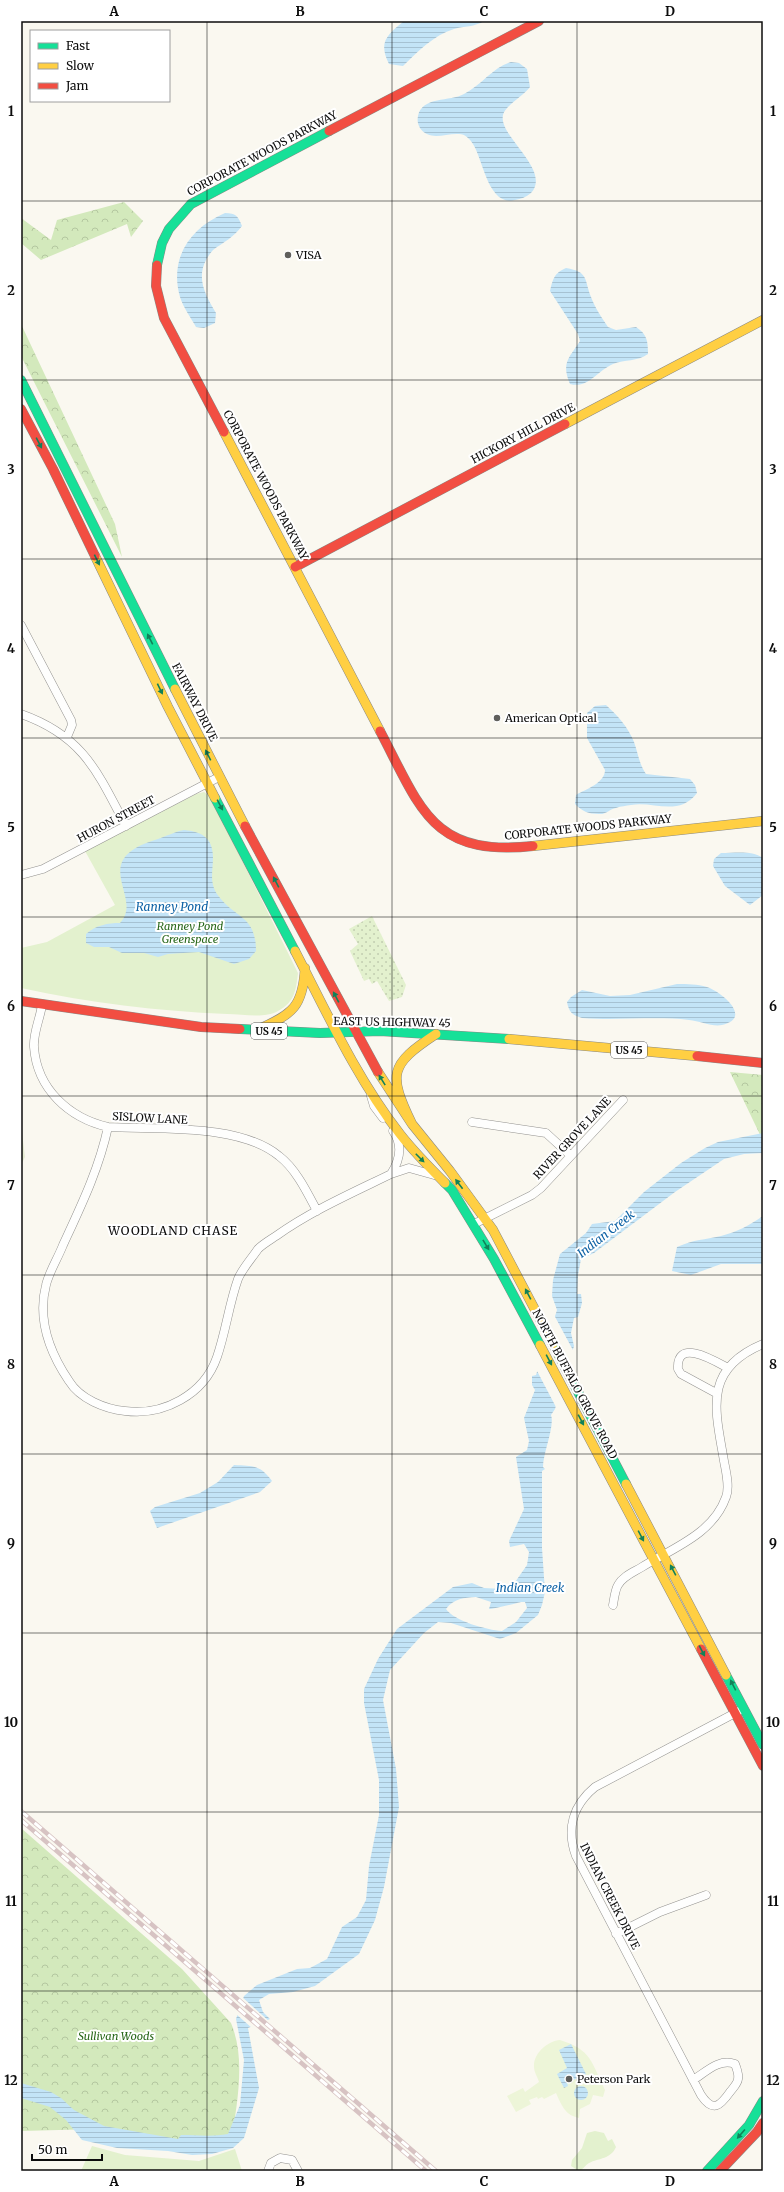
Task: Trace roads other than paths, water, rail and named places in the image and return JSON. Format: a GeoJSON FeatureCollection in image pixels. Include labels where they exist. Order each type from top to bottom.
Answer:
{"type":"FeatureCollection","features":[{"type":"Feature","properties":{"kind":"main road","name":"CORPORATE WOODS PARKWAY"},"geometry":{"type":"LineString","coordinates":[[539,21],[199,199],[182,212],[161,242],[155,276],[158,302],[164,318],[416,800],[434,823],[457,840],[486,848],[514,848],[763,821]]}},
{"type":"Feature","properties":{"kind":"main road","name":"HICKORY HILL DRIVE"},"geometry":{"type":"LineString","coordinates":[[295,566],[763,320]]}},
{"type":"Feature","properties":{"kind":"main road","name":"FAIRWAY DRIVE"},"geometry":{"type":"LineString","coordinates":[[21,380],[219,777],[354,1032]]}},
{"type":"Feature","properties":{"kind":"main road"},"geometry":{"type":"LineString","coordinates":[[21,409],[53,470],[168,707],[337,1032]]}},
{"type":"Feature","properties":{"kind":"main road"},"geometry":{"type":"LineString","coordinates":[[256,1030],[280,1019],[299,1003],[305,985],[305,968]]}},
{"type":"Feature","properties":{"kind":"main road","name":"EAST US HIGHWAY 45"},"geometry":{"type":"LineString","coordinates":[[21,1000],[42,1005],[202,1027],[256,1030],[436,1034],[532,1040],[763,1063]]}},
{"type":"Feature","properties":{"kind":"main road","name":"NORTH BUFFALO GROVE ROAD"},"geometry":{"type":"LineString","coordinates":[[337,1032],[371,1091],[404,1139],[418,1156],[442,1178],[452,1190],[474,1224],[536,1334],[763,1766]]}},
{"type":"Feature","properties":{"kind":"main road","name":"NORTH BUFFALO GROVE ROAD"},"geometry":{"type":"LineString","coordinates":[[354,1032],[374,1066],[412,1124],[486,1219],[573,1379],[763,1745]]}},
{"type":"Feature","properties":{"kind":"main road"},"geometry":{"type":"LineString","coordinates":[[412,1124],[399,1098],[395,1078],[399,1061],[411,1050],[436,1034]]}},
{"type":"Feature","properties":{"kind":"main road"},"geometry":{"type":"LineString","coordinates":[[707,2171],[749,2125],[763,2101]]}},
{"type":"Feature","properties":{"kind":"main road"},"geometry":{"type":"LineString","coordinates":[[720,2171],[763,2123]]}},
{"type":"Feature","properties":{"kind":"street"},"geometry":{"type":"LineString","coordinates":[[21,625],[71,720],[72,725],[66,737]]}},
{"type":"Feature","properties":{"kind":"street"},"geometry":{"type":"LineString","coordinates":[[21,714],[50,726],[66,737],[93,766],[126,826]]}},
{"type":"Feature","properties":{"kind":"street","name":"HURON STREET"},"geometry":{"type":"LineString","coordinates":[[21,874],[43,869],[219,777]]}},
{"type":"Feature","properties":{"kind":"street","name":"SISLOW LANE"},"geometry":{"type":"LineString","coordinates":[[42,1005],[35,1032],[34,1047],[37,1064],[43,1079],[59,1102],[74,1114],[94,1124],[108,1127],[229,1134],[256,1140],[280,1156],[297,1176],[316,1211]]}},
{"type":"Feature","properties":{"kind":"street"},"geometry":{"type":"LineString","coordinates":[[371,1091],[371,1098],[374,1106],[395,1134],[400,1145],[400,1156],[391,1174]]}},
{"type":"Feature","properties":{"kind":"street","name":"RIVER GROVE LANE"},"geometry":{"type":"LineString","coordinates":[[474,1224],[532,1195],[542,1188],[570,1155],[622,1100]]}},
{"type":"Feature","properties":{"kind":"street"},"geometry":{"type":"LineString","coordinates":[[472,1122],[546,1133],[570,1155]]}},
{"type":"Feature","properties":{"kind":"street"},"geometry":{"type":"LineString","coordinates":[[108,1127],[102,1155],[93,1180],[46,1285],[42,1316],[47,1337],[56,1362],[71,1385],[89,1400],[118,1411],[134,1413],[167,1408],[190,1395],[205,1378],[217,1358],[239,1278],[260,1248],[287,1228],[316,1211],[391,1174],[409,1168],[427,1171],[442,1178]]}},
{"type":"Feature","properties":{"kind":"street"},"geometry":{"type":"LineString","coordinates":[[613,1605],[618,1585],[627,1575],[691,1539],[716,1518],[727,1496],[727,1475],[718,1422],[716,1393],[728,1368],[746,1351],[763,1344]]}},
{"type":"Feature","properties":{"kind":"street"},"geometry":{"type":"LineString","coordinates":[[716,1393],[681,1374],[677,1364],[684,1354],[696,1352],[728,1368]]}},
{"type":"Feature","properties":{"kind":"street","name":"INDIAN CREEK DRIVE"},"geometry":{"type":"LineString","coordinates":[[693,2080],[719,2063],[727,2061],[734,2064],[738,2070],[738,2080],[721,2105],[716,2106],[706,2102],[693,2080],[616,1934],[572,1846],[571,1832],[573,1817],[578,1805],[595,1787],[745,1708]]}},
{"type":"Feature","properties":{"kind":"street"},"geometry":{"type":"LineString","coordinates":[[616,1934],[660,1912],[706,1895]]}},
{"type":"Feature","properties":{"kind":"street"},"geometry":{"type":"LineString","coordinates":[[268,2171],[271,2163],[282,2158],[292,2160],[298,2171]]}},
{"type":"Feature","properties":{"kind":"water"},"geometry":{"type":"Polygon","coordinates":[[[404,21],[484,21],[454,29],[440,35],[420,50],[403,66],[389,64],[384,50],[384,44],[389,35],[404,21]]]}},
{"type":"Feature","properties":{"kind":"water"},"geometry":{"type":"Polygon","coordinates":[[[511,62],[519,63],[527,69],[530,87],[504,112],[504,123],[508,133],[530,164],[535,174],[536,184],[531,193],[525,197],[515,200],[506,200],[498,196],[492,189],[477,151],[469,139],[459,134],[438,136],[428,135],[420,128],[418,124],[418,116],[425,105],[437,100],[464,94],[498,68],[511,62]]]}},
{"type":"Feature","properties":{"kind":"water"},"geometry":{"type":"Polygon","coordinates":[[[225,213],[236,216],[242,226],[232,236],[213,250],[206,260],[203,267],[202,281],[206,294],[216,313],[215,323],[204,328],[196,327],[185,309],[180,297],[177,283],[177,270],[180,257],[192,236],[213,219],[225,213]]]}},
{"type":"Feature","properties":{"kind":"water"},"geometry":{"type":"Polygon","coordinates":[[[566,268],[582,274],[586,281],[594,305],[608,327],[616,330],[636,327],[643,332],[648,345],[648,354],[644,357],[613,364],[582,384],[570,384],[567,377],[566,366],[580,341],[578,334],[550,291],[556,274],[566,268]]]}},
{"type":"Feature","properties":{"kind":"water"},"geometry":{"type":"Polygon","coordinates":[[[606,705],[629,731],[646,774],[690,779],[695,785],[697,793],[690,800],[674,806],[640,804],[624,806],[601,814],[586,812],[575,804],[576,795],[594,785],[602,779],[604,775],[605,770],[587,738],[587,713],[595,706],[606,705]]]}},
{"type":"Feature","properties":{"kind":"water","name":"Ranney Pond"},"geometry":{"type":"Polygon","coordinates":[[[184,830],[202,835],[210,843],[213,856],[212,882],[214,888],[224,902],[248,923],[255,939],[256,951],[249,959],[234,964],[199,952],[168,954],[158,957],[144,953],[122,953],[109,947],[94,947],[86,943],[86,934],[94,928],[111,923],[120,923],[126,913],[126,902],[120,868],[125,857],[136,848],[184,830]]]}},
{"type":"Feature","properties":{"kind":"water"},"geometry":{"type":"Polygon","coordinates":[[[721,853],[749,853],[759,855],[763,858],[763,895],[750,905],[725,886],[713,866],[714,859],[721,853]]]}},
{"type":"Feature","properties":{"kind":"water"},"geometry":{"type":"Polygon","coordinates":[[[677,984],[700,985],[713,990],[727,999],[732,1005],[735,1011],[735,1017],[731,1022],[722,1025],[710,1025],[676,1019],[582,1018],[572,1013],[567,1002],[571,997],[582,990],[610,996],[630,995],[677,984]]]}},
{"type":"Feature","properties":{"kind":"water","name":"Indian Creek"},"geometry":{"type":"Polygon","coordinates":[[[763,1133],[763,1153],[744,1154],[724,1159],[675,1192],[594,1253],[581,1259],[577,1294],[581,1294],[582,1303],[578,1317],[574,1318],[571,1333],[574,1346],[555,1409],[551,1415],[552,1420],[550,1433],[543,1467],[545,1469],[542,1471],[542,1548],[545,1592],[542,1605],[538,1615],[516,1633],[500,1639],[451,1623],[438,1622],[424,1633],[390,1670],[383,1700],[396,1769],[399,1807],[384,1887],[375,1920],[359,1954],[315,1986],[293,1992],[269,1994],[259,2000],[263,2012],[270,2019],[248,2028],[259,2088],[244,2138],[233,2148],[212,2154],[192,2155],[168,2151],[117,2148],[82,2140],[66,2120],[50,2107],[21,2098],[21,2083],[51,2092],[61,2098],[74,2110],[104,2126],[178,2139],[181,2135],[210,2136],[228,2134],[240,2105],[244,2060],[236,2019],[244,1996],[257,1985],[297,1969],[310,1968],[327,1959],[342,1927],[357,1917],[366,1900],[369,1866],[379,1815],[379,1780],[364,1703],[364,1689],[378,1659],[397,1629],[453,1587],[472,1583],[484,1588],[503,1589],[513,1585],[527,1565],[529,1552],[524,1544],[510,1547],[509,1541],[524,1509],[516,1457],[527,1450],[529,1441],[524,1418],[535,1390],[532,1385],[532,1376],[536,1375],[557,1310],[552,1296],[553,1280],[560,1254],[586,1233],[592,1224],[615,1221],[644,1192],[681,1163],[718,1142],[763,1133]],[[476,1597],[463,1598],[452,1603],[446,1609],[463,1621],[480,1627],[502,1631],[516,1622],[527,1608],[525,1602],[521,1602],[489,1609],[491,1602],[476,1597]]]}},
{"type":"Feature","properties":{"kind":"water"},"geometry":{"type":"Polygon","coordinates":[[[763,1216],[763,1264],[721,1264],[691,1275],[672,1271],[677,1247],[694,1241],[721,1236],[748,1225],[763,1216]]]}},
{"type":"Feature","properties":{"kind":"water"},"geometry":{"type":"Polygon","coordinates":[[[234,1465],[256,1467],[264,1472],[272,1481],[260,1492],[157,1528],[150,1511],[155,1507],[200,1493],[218,1482],[234,1465]]]}},
{"type":"Feature","properties":{"kind":"water"},"geometry":{"type":"Polygon","coordinates":[[[571,2044],[586,2074],[567,2083],[568,2086],[564,2088],[557,2074],[567,2068],[559,2050],[571,2044]]]}},
{"type":"Feature","properties":{"kind":"water"},"geometry":{"type":"Polygon","coordinates":[[[578,2086],[584,2086],[588,2090],[588,2096],[584,2100],[578,2100],[574,2096],[574,2090],[578,2086]]]}},
{"type":"Feature","properties":{"kind":"railway"},"geometry":{"type":"LineString","coordinates":[[21,1811],[436,2171]]}},
{"type":"Feature","properties":{"kind":"railway"},"geometry":{"type":"LineString","coordinates":[[21,1820],[426,2171]]}},
{"type":"Feature","properties":{"kind":"place","name":"VISA"},"geometry":{"type":"Point","coordinates":[288,255]}},
{"type":"Feature","properties":{"kind":"place","name":"American Optical"},"geometry":{"type":"Point","coordinates":[497,718]}},
{"type":"Feature","properties":{"kind":"place","name":"Peterson Park"},"geometry":{"type":"Point","coordinates":[569,2079]}},
{"type":"Feature","properties":{"kind":"district","name":"WOODLAND CHASE"},"geometry":{"type":"Point","coordinates":[173,1231]}},
{"type":"Feature","properties":{"kind":"park label","name":"Ranney Pond Greenspace"},"geometry":{"type":"Point","coordinates":[190,932]}},
{"type":"Feature","properties":{"kind":"park label","name":"Sullivan Woods"},"geometry":{"type":"Point","coordinates":[116,2036]}}]}
